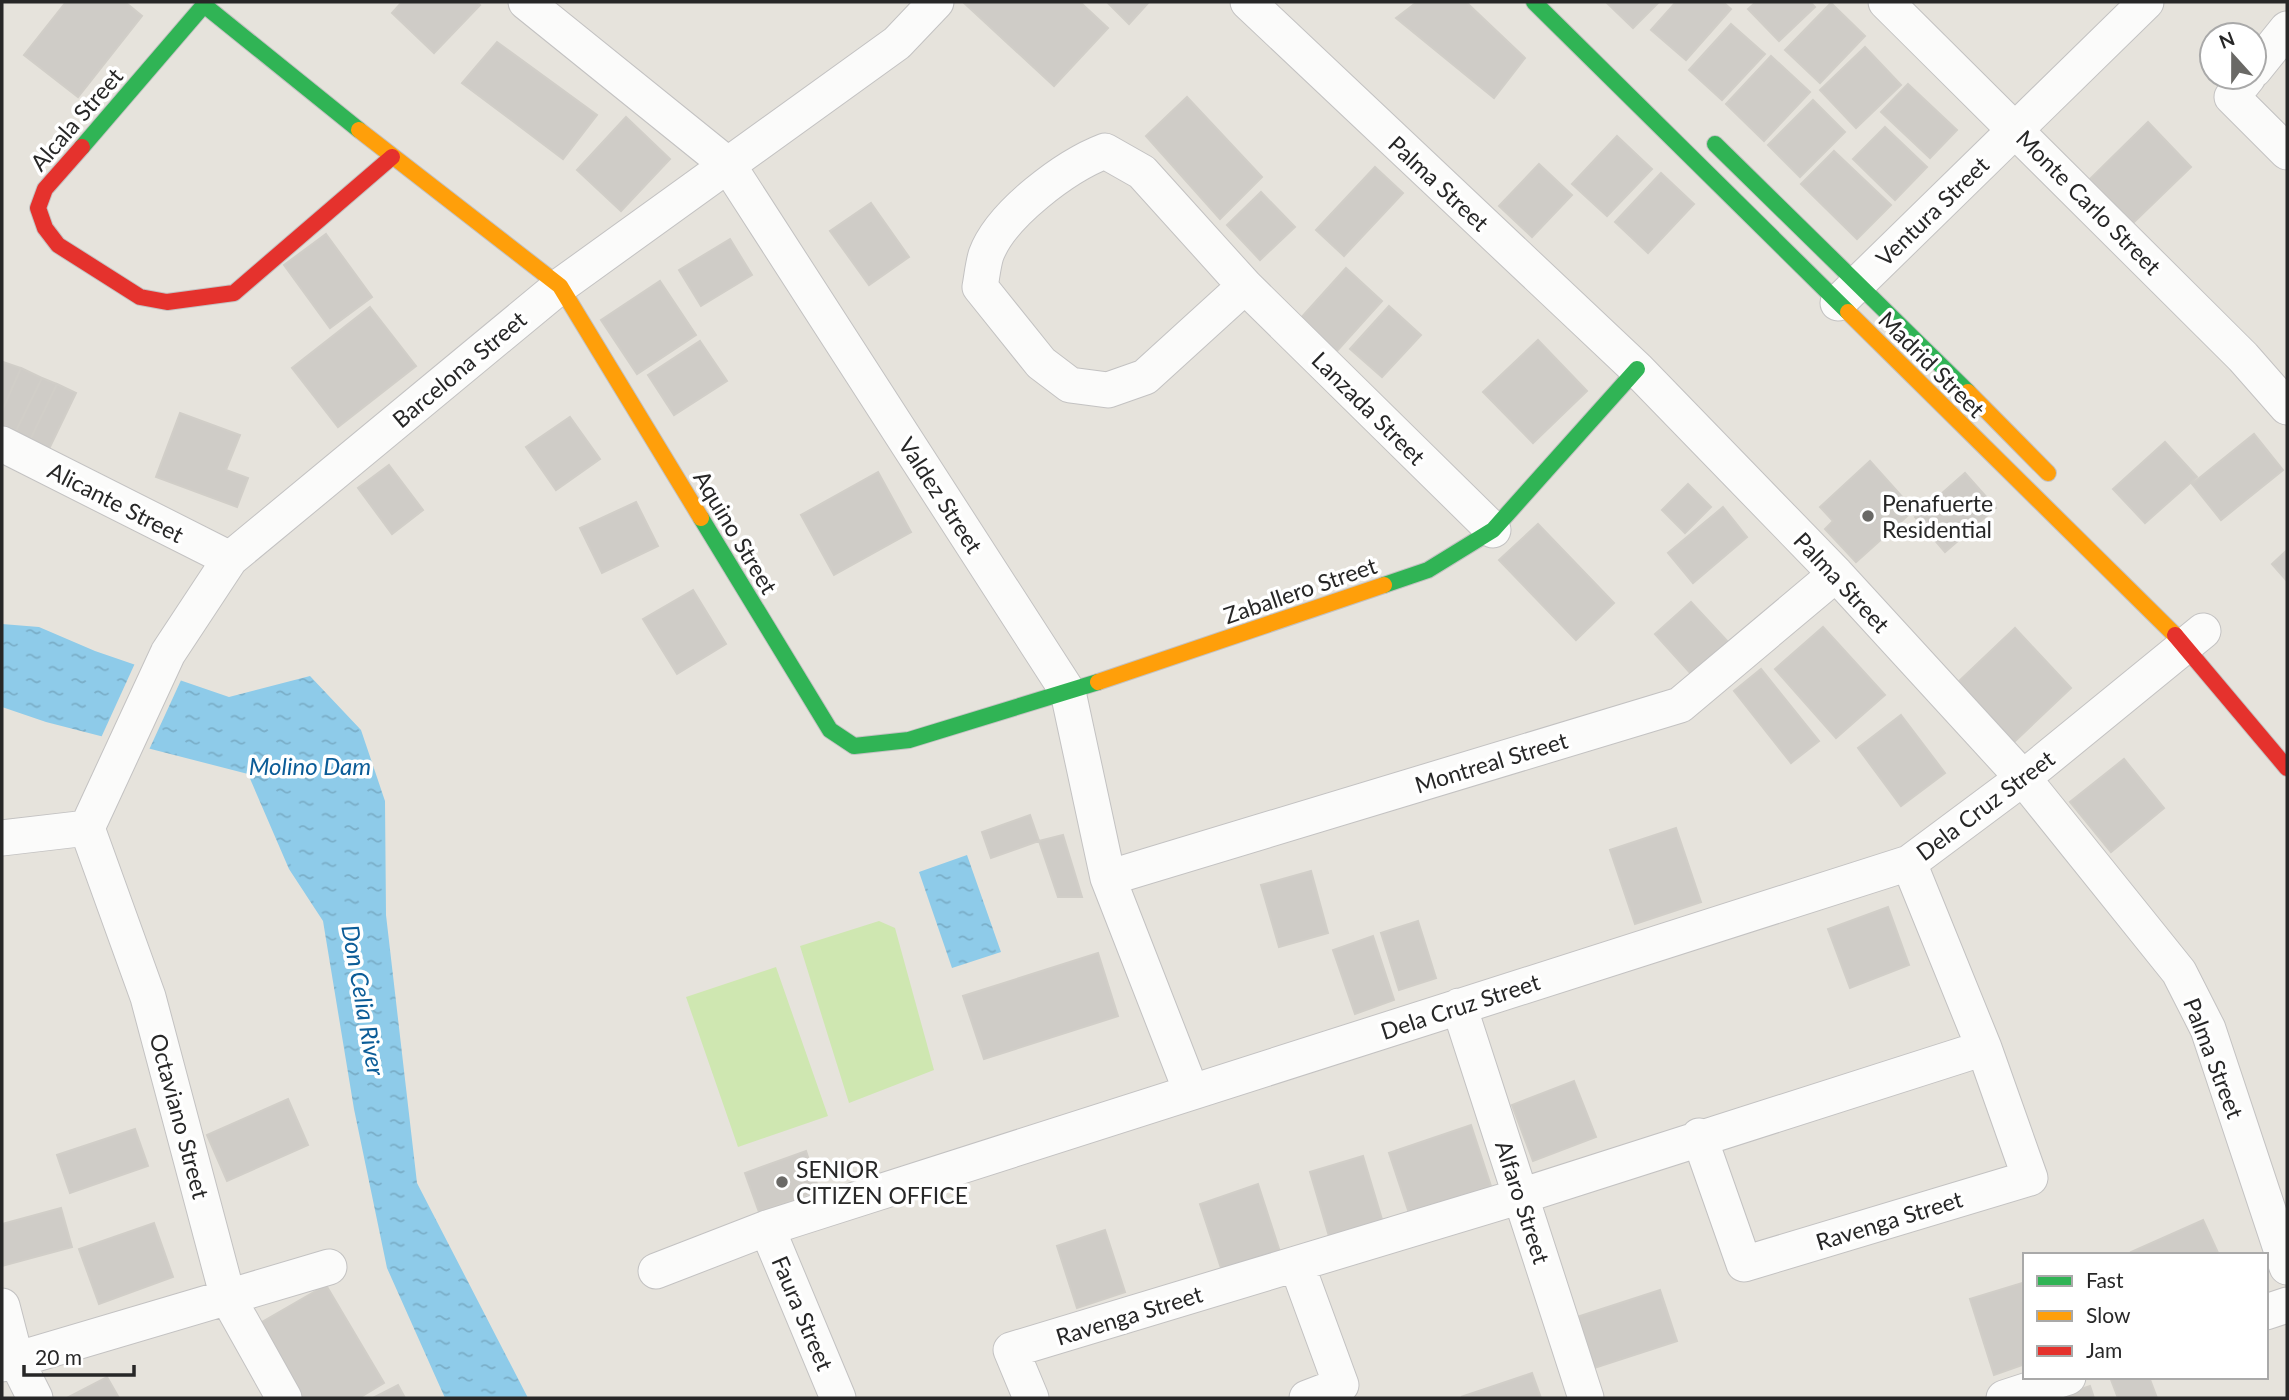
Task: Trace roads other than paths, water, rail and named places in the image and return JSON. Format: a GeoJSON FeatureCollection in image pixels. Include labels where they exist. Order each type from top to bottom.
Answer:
{"type":"FeatureCollection","features":[{"type":"Feature","properties":{"kind":"street","name":"Valdez Street"},"geometry":{"type":"LineString","coordinates":[[526,2],[728,165],[1068,692],[1108,878],[1191,1091]]}},
{"type":"Feature","properties":{"kind":"street","name":"Barcelona Street"},"geometry":{"type":"LineString","coordinates":[[87,828],[168,653],[230,559],[560,286],[897,43],[936,2]]}},
{"type":"Feature","properties":{"kind":"street","name":"Palma Street"},"geometry":{"type":"LineString","coordinates":[[1248,2],[1637,369],[1836,574],[2023,778],[2179,972],[2208,1029],[2287,1266]]}},
{"type":"Feature","properties":{"kind":"street","name":"Madrid Street"},"geometry":{"type":"LineString","coordinates":[[1534,2],[2060,485]]}},
{"type":"Feature","properties":{"kind":"street","name":"Monte Carlo Street"},"geometry":{"type":"LineString","coordinates":[[1886,2],[2243,357],[2287,407]]}},
{"type":"Feature","properties":{"kind":"street","name":"Ventura Street"},"geometry":{"type":"LineString","coordinates":[[1849,292],[2146,2]]}},
{"type":"Feature","properties":{"kind":"street","name":"Alcala Street"},"geometry":{"type":"LineString","coordinates":[[392,157],[234,293],[195,300],[167,302],[140,297],[58,245],[45,228],[38,208],[44,189],[204,5],[392,157],[560,286]]}},
{"type":"Feature","properties":{"kind":"street"},"geometry":{"type":"LineString","coordinates":[[2268,53],[2287,29]]}},
{"type":"Feature","properties":{"kind":"street"},"geometry":{"type":"LineString","coordinates":[[2237,91],[2232,97],[2287,152]]}},
{"type":"Feature","properties":{"kind":"street","name":"Madrid Street"},"geometry":{"type":"LineString","coordinates":[[1702,132],[1849,292],[2199,635],[2287,768]]}},
{"type":"Feature","properties":{"kind":"street","name":"Lanzada Street"},"geometry":{"type":"LineString","coordinates":[[1245,286],[1145,377],[1108,390],[1070,385],[1041,363],[980,287],[987,254],[998,234],[1049,181],[1078,161],[1105,151],[1142,173],[1245,286],[1493,530]]}},
{"type":"Feature","properties":{"kind":"street","name":"Aquino Street"},"geometry":{"type":"LineString","coordinates":[[560,286],[830,730],[854,746],[909,740]]}},
{"type":"Feature","properties":{"kind":"street","name":"Zaballero Street"},"geometry":{"type":"LineString","coordinates":[[909,740],[1068,692],[1428,570],[1493,530],[1637,369]]}},
{"type":"Feature","properties":{"kind":"street","name":"Alicante Street"},"geometry":{"type":"LineString","coordinates":[[2,444],[230,559]]}},
{"type":"Feature","properties":{"kind":"street","name":"Montreal Street"},"geometry":{"type":"LineString","coordinates":[[1108,878],[1680,705],[1836,574]]}},
{"type":"Feature","properties":{"kind":"street","name":"Dela Cruz Street"},"geometry":{"type":"LineString","coordinates":[[656,1271],[767,1228],[1909,863],[2023,778],[2199,635]]}},
{"type":"Feature","properties":{"kind":"street"},"geometry":{"type":"LineString","coordinates":[[2,838],[87,828]]}},
{"type":"Feature","properties":{"kind":"street","name":"Octaviano Street"},"geometry":{"type":"LineString","coordinates":[[87,828],[148,997],[228,1298],[284,1398]]}},
{"type":"Feature","properties":{"kind":"street","name":"Ravenga Street"},"geometry":{"type":"LineString","coordinates":[[1699,1136],[1744,1264],[2030,1178],[1984,1048],[1909,863]]}},
{"type":"Feature","properties":{"kind":"street","name":"Alfaro Street"},"geometry":{"type":"LineString","coordinates":[[1459,1006],[1586,1398]]}},
{"type":"Feature","properties":{"kind":"street","name":"Ravenga Street"},"geometry":{"type":"LineString","coordinates":[[1031,1398],[1011,1350],[1521,1196],[1699,1136],[1984,1048]]}},
{"type":"Feature","properties":{"kind":"street","name":"Faura Street"},"geometry":{"type":"LineString","coordinates":[[767,1228],[838,1398]]}},
{"type":"Feature","properties":{"kind":"street"},"geometry":{"type":"LineString","coordinates":[[1297,1265],[1341,1385],[1307,1398]]}},
{"type":"Feature","properties":{"kind":"street"},"geometry":{"type":"LineString","coordinates":[[9,1362],[329,1267]]}},
{"type":"Feature","properties":{"kind":"street"},"geometry":{"type":"LineString","coordinates":[[2268,1311],[2287,1305]]}},
{"type":"Feature","properties":{"kind":"street"},"geometry":{"type":"LineString","coordinates":[[2,1306],[9,1362],[35,1398]]}},
{"type":"Feature","properties":{"kind":"street"},"geometry":{"type":"LineString","coordinates":[[2004,1398],[2062,1379]]}},
{"type":"Feature","properties":{"kind":"water","name":"Molino Dam"},"geometry":{"type":"Polygon","coordinates":[[[2,624],[39,627],[95,651],[229,697],[310,676],[361,730],[385,801],[386,915],[417,1183],[528,1398],[445,1398],[387,1268],[354,1109],[323,921],[289,869],[248,774],[46,722],[2,707],[2,624]]]}},
{"type":"Feature","properties":{"kind":"water"},"geometry":{"type":"Polygon","coordinates":[[[967,855],[1001,952],[952,968],[919,872],[967,855]]]}},
{"type":"Feature","properties":{"kind":"place","name":"Penafuerte Residential"},"geometry":{"type":"Point","coordinates":[1868,516]}},
{"type":"Feature","properties":{"kind":"place","name":"SENIOR CITIZEN OFFICE"},"geometry":{"type":"Point","coordinates":[782,1182]}},
{"type":"Feature","properties":{"kind":"water label","name":"Don Celia River"},"geometry":{"type":"Point","coordinates":[364,1000]}}]}
